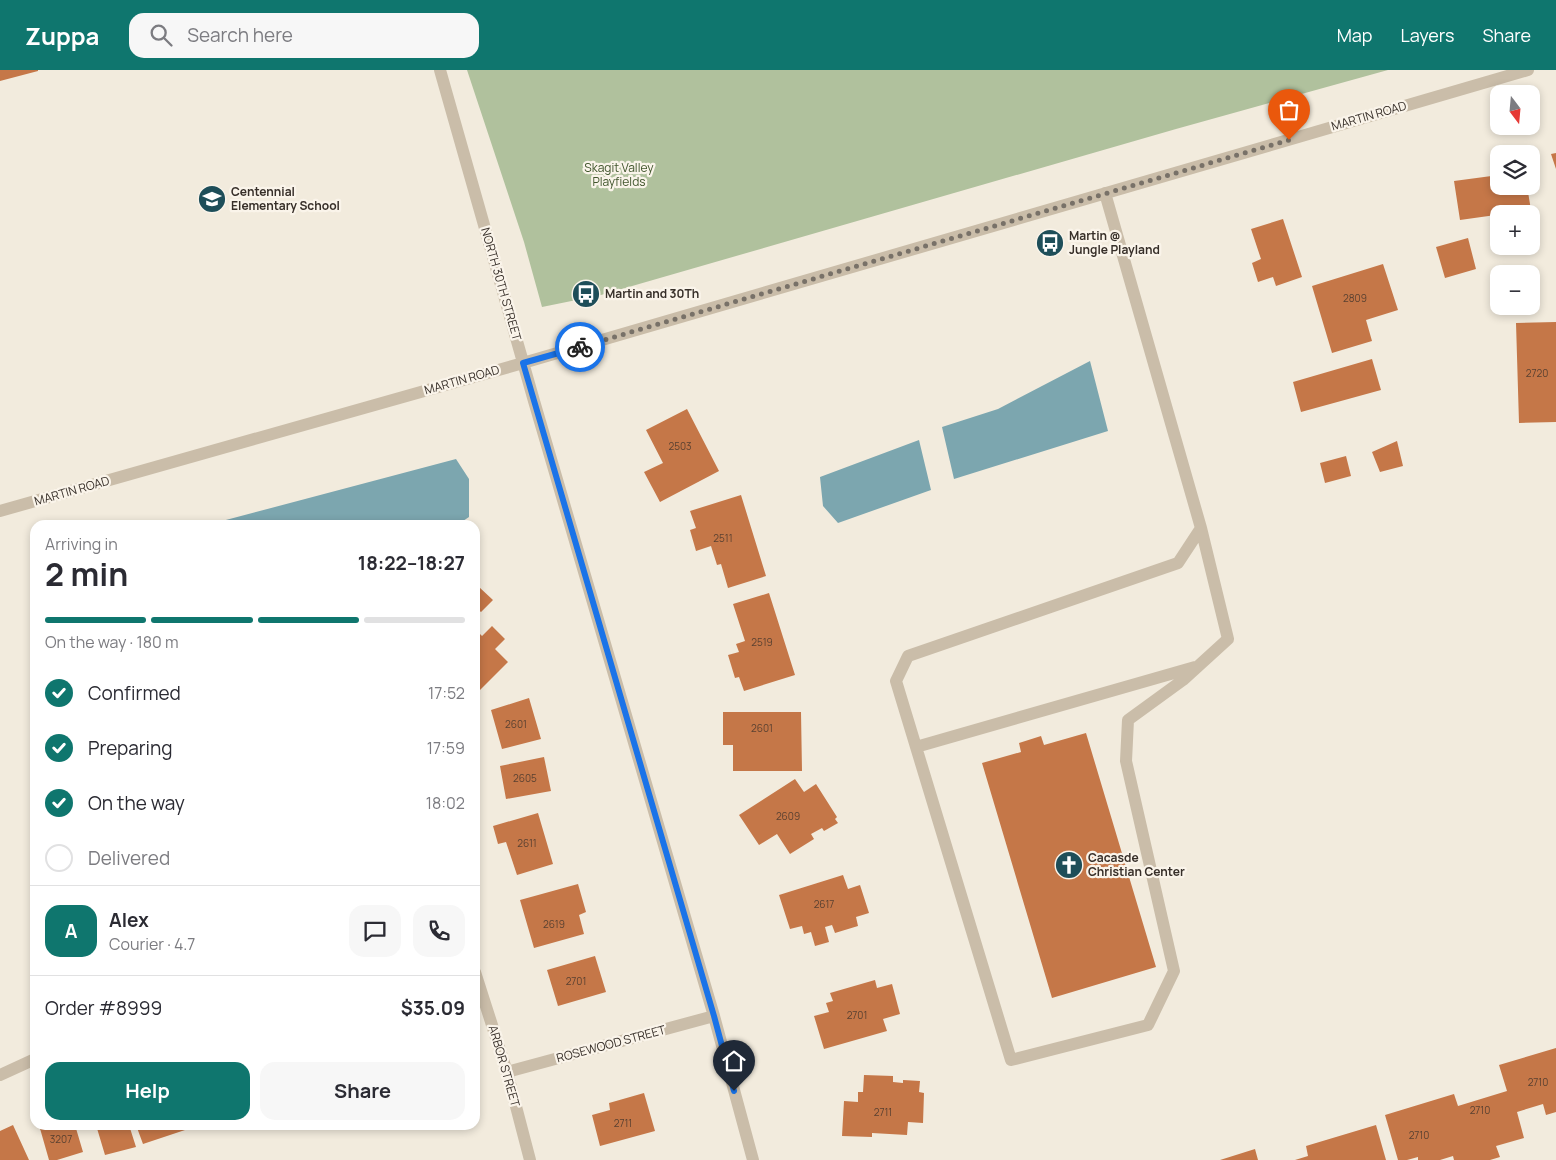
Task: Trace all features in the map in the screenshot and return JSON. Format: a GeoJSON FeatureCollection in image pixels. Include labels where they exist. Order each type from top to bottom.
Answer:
{"type":"FeatureCollection","features":[{"type":"Feature","properties":{"kind":"street","name":"NORTH 30TH STREET"},"geometry":{"type":"LineString","coordinates":[[440,70],[523,363],[714,1016],[753,1160]]}},
{"type":"Feature","properties":{"kind":"street","name":"MARTIN ROAD"},"geometry":{"type":"LineString","coordinates":[[0,511],[523,363],[1528,70]]}},
{"type":"Feature","properties":{"kind":"street"},"geometry":{"type":"LineString","coordinates":[[1106,193],[1201,528],[1228,639],[1183,680],[1128,720],[1126,761],[1174,971],[1148,1025],[1011,1060],[896,681],[908,656],[1178,563],[1201,528]]}},
{"type":"Feature","properties":{"kind":"street"},"geometry":{"type":"LineString","coordinates":[[916,747],[1199,665]]}},
{"type":"Feature","properties":{"kind":"street","name":"ARBOR STREET"},"geometry":{"type":"LineString","coordinates":[[480,988],[507,1072],[530,1160]]}},
{"type":"Feature","properties":{"kind":"street","name":"ROSEWOOD STREET"},"geometry":{"type":"LineString","coordinates":[[507,1072],[714,1016]]}},
{"type":"Feature","properties":{"kind":"street"},"geometry":{"type":"LineString","coordinates":[[0,1075],[30,1061]]}},
{"type":"Feature","properties":{"kind":"green space","name":"Skagit Valley Playfields"},"geometry":{"type":"Polygon","coordinates":[[[467,70],[1388,70],[1176,129],[601,295],[542,307],[524,242],[467,70]]]}},
{"type":"Feature","properties":{"kind":"water"},"geometry":{"type":"Polygon","coordinates":[[[1090,361],[1108,431],[954,479],[942,427],[998,409],[1090,361]]]}},
{"type":"Feature","properties":{"kind":"water"},"geometry":{"type":"Polygon","coordinates":[[[919,440],[931,490],[838,523],[823,506],[820,477],[919,440]]]}},
{"type":"Feature","properties":{"kind":"water"},"geometry":{"type":"Polygon","coordinates":[[[456,459],[469,479],[469,517],[464,520],[226,520],[456,459]]]}},
{"type":"Feature","properties":{"kind":"building"},"geometry":{"type":"Polygon","coordinates":[[[0,70],[38,70],[38,71],[0,81],[0,70]]]}},
{"type":"Feature","properties":{"kind":"building"},"geometry":{"type":"Polygon","coordinates":[[[1556,153],[1556,169],[1551,154],[1556,153]]]}},
{"type":"Feature","properties":{"kind":"building"},"geometry":{"type":"Polygon","coordinates":[[[1490,176],[1490,195],[1528,195],[1530,205],[1490,205],[1490,216],[1460,220],[1454,181],[1490,176]]]}},
{"type":"Feature","properties":{"kind":"building"},"geometry":{"type":"Polygon","coordinates":[[[1283,219],[1302,277],[1276,286],[1273,277],[1258,282],[1252,263],[1261,259],[1251,229],[1283,219]]]}},
{"type":"Feature","properties":{"kind":"building"},"geometry":{"type":"Polygon","coordinates":[[[1468,238],[1476,269],[1445,278],[1436,247],[1468,238]]]}},
{"type":"Feature","properties":{"kind":"building"},"geometry":{"type":"Polygon","coordinates":[[[1383,264],[1398,310],[1366,320],[1372,341],[1332,353],[1312,286],[1383,264]]]}},
{"type":"Feature","properties":{"kind":"building"},"geometry":{"type":"Polygon","coordinates":[[[1556,322],[1556,422],[1519,423],[1516,323],[1556,322]]]}},
{"type":"Feature","properties":{"kind":"building"},"geometry":{"type":"Polygon","coordinates":[[[1372,359],[1381,390],[1301,412],[1293,382],[1372,359]]]}},
{"type":"Feature","properties":{"kind":"building"},"geometry":{"type":"Polygon","coordinates":[[[687,409],[719,471],[660,502],[644,472],[663,463],[646,430],[687,409]]]}},
{"type":"Feature","properties":{"kind":"building"},"geometry":{"type":"Polygon","coordinates":[[[1397,441],[1403,466],[1380,472],[1372,452],[1397,441]]]}},
{"type":"Feature","properties":{"kind":"building"},"geometry":{"type":"Polygon","coordinates":[[[1346,456],[1351,476],[1325,483],[1320,463],[1346,456]]]}},
{"type":"Feature","properties":{"kind":"building"},"geometry":{"type":"Polygon","coordinates":[[[741,495],[766,576],[728,588],[721,564],[717,565],[711,546],[696,551],[690,530],[696,528],[690,511],[741,495]]]}},
{"type":"Feature","properties":{"kind":"building"},"geometry":{"type":"Polygon","coordinates":[[[480,588],[493,600],[480,611],[480,588]]]}},
{"type":"Feature","properties":{"kind":"building"},"geometry":{"type":"Polygon","coordinates":[[[769,593],[795,675],[744,691],[739,677],[735,678],[728,655],[739,652],[736,644],[745,641],[733,604],[769,593]]]}},
{"type":"Feature","properties":{"kind":"building"},"geometry":{"type":"Polygon","coordinates":[[[492,626],[505,639],[495,649],[508,662],[480,690],[480,634],[482,636],[492,626]]]}},
{"type":"Feature","properties":{"kind":"building"},"geometry":{"type":"Polygon","coordinates":[[[529,698],[541,739],[502,749],[491,710],[529,698]]]}},
{"type":"Feature","properties":{"kind":"building"},"geometry":{"type":"Polygon","coordinates":[[[723,712],[801,712],[802,771],[733,771],[733,745],[723,745],[723,712]]]}},
{"type":"Feature","properties":{"kind":"building","name":"Cacasde Christian Center"},"geometry":{"type":"Polygon","coordinates":[[[1086,733],[1156,967],[1052,998],[982,763],[1021,752],[1019,743],[1041,736],[1044,745],[1086,733]]]}},
{"type":"Feature","properties":{"kind":"building"},"geometry":{"type":"Polygon","coordinates":[[[544,757],[551,791],[506,799],[500,766],[544,757]]]}},
{"type":"Feature","properties":{"kind":"building"},"geometry":{"type":"Polygon","coordinates":[[[795,779],[804,792],[816,784],[837,817],[835,819],[838,823],[824,831],[822,828],[811,834],[814,839],[790,854],[777,834],[759,845],[739,815],[795,779]]]}},
{"type":"Feature","properties":{"kind":"building"},"geometry":{"type":"Polygon","coordinates":[[[538,813],[553,864],[517,875],[506,842],[498,844],[493,826],[538,813]]]}},
{"type":"Feature","properties":{"kind":"building"},"geometry":{"type":"Polygon","coordinates":[[[843,875],[848,889],[860,885],[869,913],[856,917],[858,926],[835,933],[832,925],[825,927],[829,942],[815,946],[811,932],[804,934],[802,926],[790,929],[779,895],[843,875]]]}},
{"type":"Feature","properties":{"kind":"building"},"geometry":{"type":"Polygon","coordinates":[[[578,884],[586,912],[579,915],[584,934],[534,948],[520,900],[578,884]]]}},
{"type":"Feature","properties":{"kind":"building"},"geometry":{"type":"Polygon","coordinates":[[[595,956],[606,992],[558,1006],[547,970],[595,956]]]}},
{"type":"Feature","properties":{"kind":"building"},"geometry":{"type":"Polygon","coordinates":[[[875,980],[877,988],[892,984],[900,1014],[883,1019],[887,1031],[824,1049],[814,1016],[829,1012],[826,1003],[833,1001],[830,993],[875,980]]]}},
{"type":"Feature","properties":{"kind":"building"},"geometry":{"type":"Polygon","coordinates":[[[1556,1048],[1556,1112],[1546,1115],[1543,1104],[1517,1112],[1524,1138],[1496,1146],[1500,1157],[1490,1160],[1454,1160],[1453,1156],[1440,1160],[1418,1160],[1418,1157],[1398,1160],[1385,1115],[1454,1094],[1458,1106],[1507,1091],[1499,1065],[1556,1048]]]}},
{"type":"Feature","properties":{"kind":"building"},"geometry":{"type":"Polygon","coordinates":[[[864,1075],[893,1076],[893,1082],[903,1083],[903,1080],[920,1081],[919,1092],[924,1093],[923,1123],[908,1122],[907,1135],[872,1133],[872,1137],[842,1136],[844,1101],[858,1102],[858,1092],[863,1092],[864,1075]]]}},
{"type":"Feature","properties":{"kind":"building"},"geometry":{"type":"Polygon","coordinates":[[[644,1093],[655,1131],[600,1146],[592,1115],[610,1110],[609,1103],[644,1093]]]}},
{"type":"Feature","properties":{"kind":"building"},"geometry":{"type":"Polygon","coordinates":[[[13,1125],[29,1160],[0,1160],[0,1131],[13,1125]]]}},
{"type":"Feature","properties":{"kind":"building"},"geometry":{"type":"Polygon","coordinates":[[[1376,1125],[1386,1160],[1295,1160],[1308,1156],[1306,1146],[1376,1125]]]}},
{"type":"Feature","properties":{"kind":"building"},"geometry":{"type":"Polygon","coordinates":[[[40,1130],[76,1130],[83,1152],[57,1160],[49,1160],[40,1130]]]}},
{"type":"Feature","properties":{"kind":"building"},"geometry":{"type":"Polygon","coordinates":[[[98,1130],[131,1130],[136,1147],[105,1155],[98,1130]]]}},
{"type":"Feature","properties":{"kind":"building"},"geometry":{"type":"Polygon","coordinates":[[[138,1130],[185,1130],[143,1144],[138,1130]]]}},
{"type":"Feature","properties":{"kind":"building"},"geometry":{"type":"Polygon","coordinates":[[[1255,1149],[1258,1160],[1220,1160],[1255,1149]]]}},
{"type":"Feature","properties":{"kind":"way so far"},"geometry":{"type":"LineString","coordinates":[[580,347],[1289,140]]}},
{"type":"Feature","properties":{"kind":"place","name":"Centennial Elementary School"},"geometry":{"type":"Point","coordinates":[212,199]}},
{"type":"Feature","properties":{"kind":"place","name":"Martin @ Jungle Playland"},"geometry":{"type":"Point","coordinates":[1050,243]}},
{"type":"Feature","properties":{"kind":"place","name":"Martin and 30Th"},"geometry":{"type":"Point","coordinates":[586,294]}},
{"type":"Feature","properties":{"kind":"place","name":"Cacasde Christian Center"},"geometry":{"type":"Point","coordinates":[1069,865]}},
{"type":"Feature","properties":{"kind":"route"},"geometry":{"type":"LineString","coordinates":[[580,347],[523,363],[714,1016],[734,1091]]}}]}
